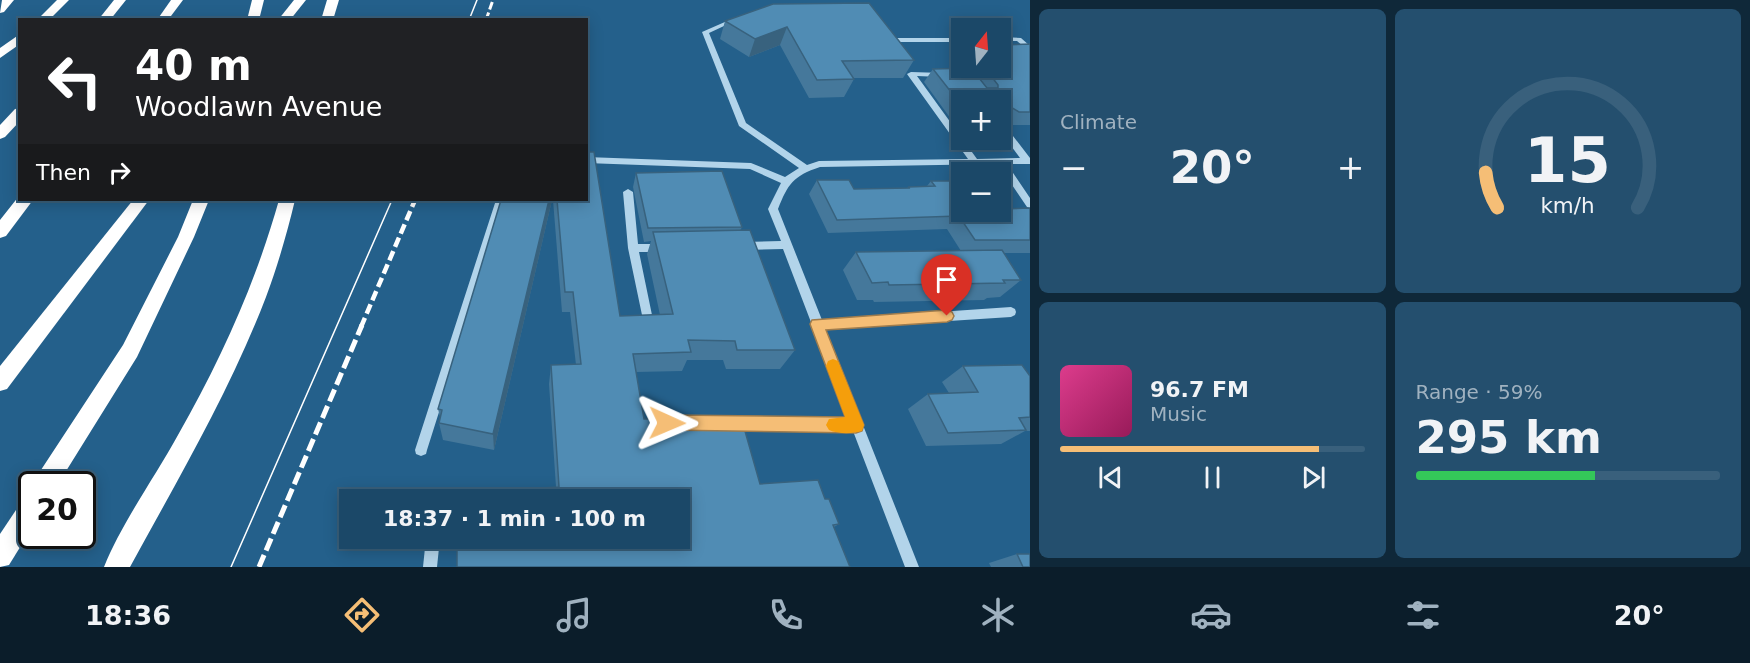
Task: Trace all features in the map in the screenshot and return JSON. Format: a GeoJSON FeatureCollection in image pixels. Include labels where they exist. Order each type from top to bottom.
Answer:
{"type":"FeatureCollection","features":[{"type":"Feature","properties":{"kind":"highway"},"geometry":{"type":"LineString","coordinates":[[0,10],[8,0]]}},
{"type":"Feature","properties":{"kind":"highway"},"geometry":{"type":"LineString","coordinates":[[44,18],[63,0]]}},
{"type":"Feature","properties":{"kind":"highway"},"geometry":{"type":"LineString","coordinates":[[105,18],[120,0]]}},
{"type":"Feature","properties":{"kind":"highway"},"geometry":{"type":"LineString","coordinates":[[164,18],[177,0]]}},
{"type":"Feature","properties":{"kind":"highway"},"geometry":{"type":"LineString","coordinates":[[254,18],[258,0]]}},
{"type":"Feature","properties":{"kind":"highway"},"geometry":{"type":"LineString","coordinates":[[286,18],[300,0]]}},
{"type":"Feature","properties":{"kind":"highway"},"geometry":{"type":"LineString","coordinates":[[328,18],[333,0]]}},
{"type":"Feature","properties":{"kind":"highway"},"geometry":{"type":"LineString","coordinates":[[0,54],[18,40]]}},
{"type":"Feature","properties":{"kind":"highway"},"geometry":{"type":"LineString","coordinates":[[0,134],[18,114]]}},
{"type":"Feature","properties":{"kind":"highway"},"geometry":{"type":"LineString","coordinates":[[0,232],[24,201]]}},
{"type":"Feature","properties":{"kind":"highway"},"geometry":{"type":"LineString","coordinates":[[0,382],[140,201]]}},
{"type":"Feature","properties":{"kind":"highway"},"geometry":{"type":"LineString","coordinates":[[53,471],[130,351],[186,237],[201,201]]}},
{"type":"Feature","properties":{"kind":"highway"},"geometry":{"type":"LineString","coordinates":[[116,567],[206,406],[246,321],[277,238],[287,201]]}},
{"type":"Feature","properties":{"kind":"highway"},"geometry":{"type":"LineString","coordinates":[[0,555],[18,527]]}},
{"type":"Feature","properties":{"kind":"street"},"geometry":{"type":"LineString","coordinates":[[740,17],[705,32],[742,124],[806,168]]}},
{"type":"Feature","properties":{"kind":"street"},"geometry":{"type":"LineString","coordinates":[[889,40],[951,39]]}},
{"type":"Feature","properties":{"kind":"street"},"geometry":{"type":"LineString","coordinates":[[1011,39],[1018,39],[1030,50]]}},
{"type":"Feature","properties":{"kind":"street"},"geometry":{"type":"LineString","coordinates":[[940,75],[911,74],[974,161]]}},
{"type":"Feature","properties":{"kind":"street"},"geometry":{"type":"LineString","coordinates":[[1011,139],[1029,161]]}},
{"type":"Feature","properties":{"kind":"street"},"geometry":{"type":"LineString","coordinates":[[588,160],[751,166],[785,180]]}},
{"type":"Feature","properties":{"kind":"street"},"geometry":{"type":"LineString","coordinates":[[1000,161],[1030,205]]}},
{"type":"Feature","properties":{"kind":"street"},"geometry":{"type":"LineString","coordinates":[[912,567],[773,208],[785,180],[806,168],[819,164],[1029,161]]}},
{"type":"Feature","properties":{"kind":"street"},"geometry":{"type":"LineString","coordinates":[[628,192],[633,248],[647,315]]}},
{"type":"Feature","properties":{"kind":"street"},"geometry":{"type":"LineString","coordinates":[[421,450],[501,201]]}},
{"type":"Feature","properties":{"kind":"street"},"geometry":{"type":"LineString","coordinates":[[727,246],[786,245]]}},
{"type":"Feature","properties":{"kind":"street"},"geometry":{"type":"LineString","coordinates":[[633,248],[680,247]]}},
{"type":"Feature","properties":{"kind":"street"},"geometry":{"type":"LineString","coordinates":[[817,324],[1011,312]]}},
{"type":"Feature","properties":{"kind":"street"},"geometry":{"type":"LineString","coordinates":[[714,423],[856,425]]}},
{"type":"Feature","properties":{"kind":"street"},"geometry":{"type":"LineString","coordinates":[[430,567],[432,549]]}},
{"type":"Feature","properties":{"kind":"building"},"geometry":{"type":"Polygon","coordinates":[[[869,3],[914,60],[842,61],[854,79],[817,80],[787,27],[755,39],[725,21],[773,4],[869,3]]]}},
{"type":"Feature","properties":{"kind":"building"},"geometry":{"type":"Polygon","coordinates":[[[1030,44],[1030,112],[1019,112],[1011,107],[1011,90],[951,90],[951,92],[933,69],[951,69],[951,78],[979,78],[987,88],[998,88],[993,78],[1011,78],[1011,45],[1030,44]]]}},
{"type":"Feature","properties":{"kind":"building"},"geometry":{"type":"Polygon","coordinates":[[[588,152],[594,152],[620,316],[673,314],[653,232],[750,230],[795,350],[737,350],[735,341],[688,340],[691,352],[633,354],[644,419],[741,417],[760,484],[818,480],[825,499],[829,499],[839,524],[833,525],[850,567],[457,567],[457,549],[690,549],[690,489],[523,489],[559,487],[551,365],[581,364],[573,292],[565,292],[557,201],[588,201],[588,152]]]}},
{"type":"Feature","properties":{"kind":"building"},"geometry":{"type":"Polygon","coordinates":[[[722,171],[742,227],[648,228],[636,173],[722,171]]]}},
{"type":"Feature","properties":{"kind":"building"},"geometry":{"type":"Polygon","coordinates":[[[817,180],[849,180],[854,189],[935,186],[931,181],[951,181],[951,216],[837,220],[817,180]]]}},
{"type":"Feature","properties":{"kind":"building"},"geometry":{"type":"Polygon","coordinates":[[[501,201],[549,201],[493,434],[439,423],[442,410],[438,409],[501,201]]]}},
{"type":"Feature","properties":{"kind":"building"},"geometry":{"type":"Polygon","coordinates":[[[1030,208],[1030,240],[975,240],[963,222],[1011,222],[1011,209],[1030,208]]]}},
{"type":"Feature","properties":{"kind":"building"},"geometry":{"type":"Polygon","coordinates":[[[1002,250],[1021,280],[1003,280],[1005,283],[889,285],[888,282],[872,283],[856,252],[1002,250]]]}},
{"type":"Feature","properties":{"kind":"building"},"geometry":{"type":"Polygon","coordinates":[[[1022,365],[1030,376],[1030,417],[1019,418],[1026,430],[948,433],[928,394],[978,392],[963,366],[1022,365]]]}},
{"type":"Feature","properties":{"kind":"building"},"geometry":{"type":"Polygon","coordinates":[[[1017,554],[1030,554],[1030,567],[1023,567],[1017,554]]]}},
{"type":"Feature","properties":{"kind":"tram line"},"geometry":{"type":"LineString","coordinates":[[470,18],[477,0]]}},
{"type":"Feature","properties":{"kind":"tram line"},"geometry":{"type":"LineString","coordinates":[[231,567],[392,201]]}},
{"type":"Feature","properties":{"kind":"railway"},"geometry":{"type":"LineString","coordinates":[[487,18],[493,0]]}},
{"type":"Feature","properties":{"kind":"railway"},"geometry":{"type":"LineString","coordinates":[[361,327],[415,201]]}},
{"type":"Feature","properties":{"kind":"railway"},"geometry":{"type":"LineString","coordinates":[[259,567],[362,325]]}},
{"type":"Feature","properties":{"kind":"slow traffic"},"geometry":{"type":"LineString","coordinates":[[833,366],[856,425],[834,425]]}},
{"type":"Feature","properties":{"kind":"route"},"geometry":{"type":"LineString","coordinates":[[667,423],[856,425],[817,324],[947,316]]}}]}
